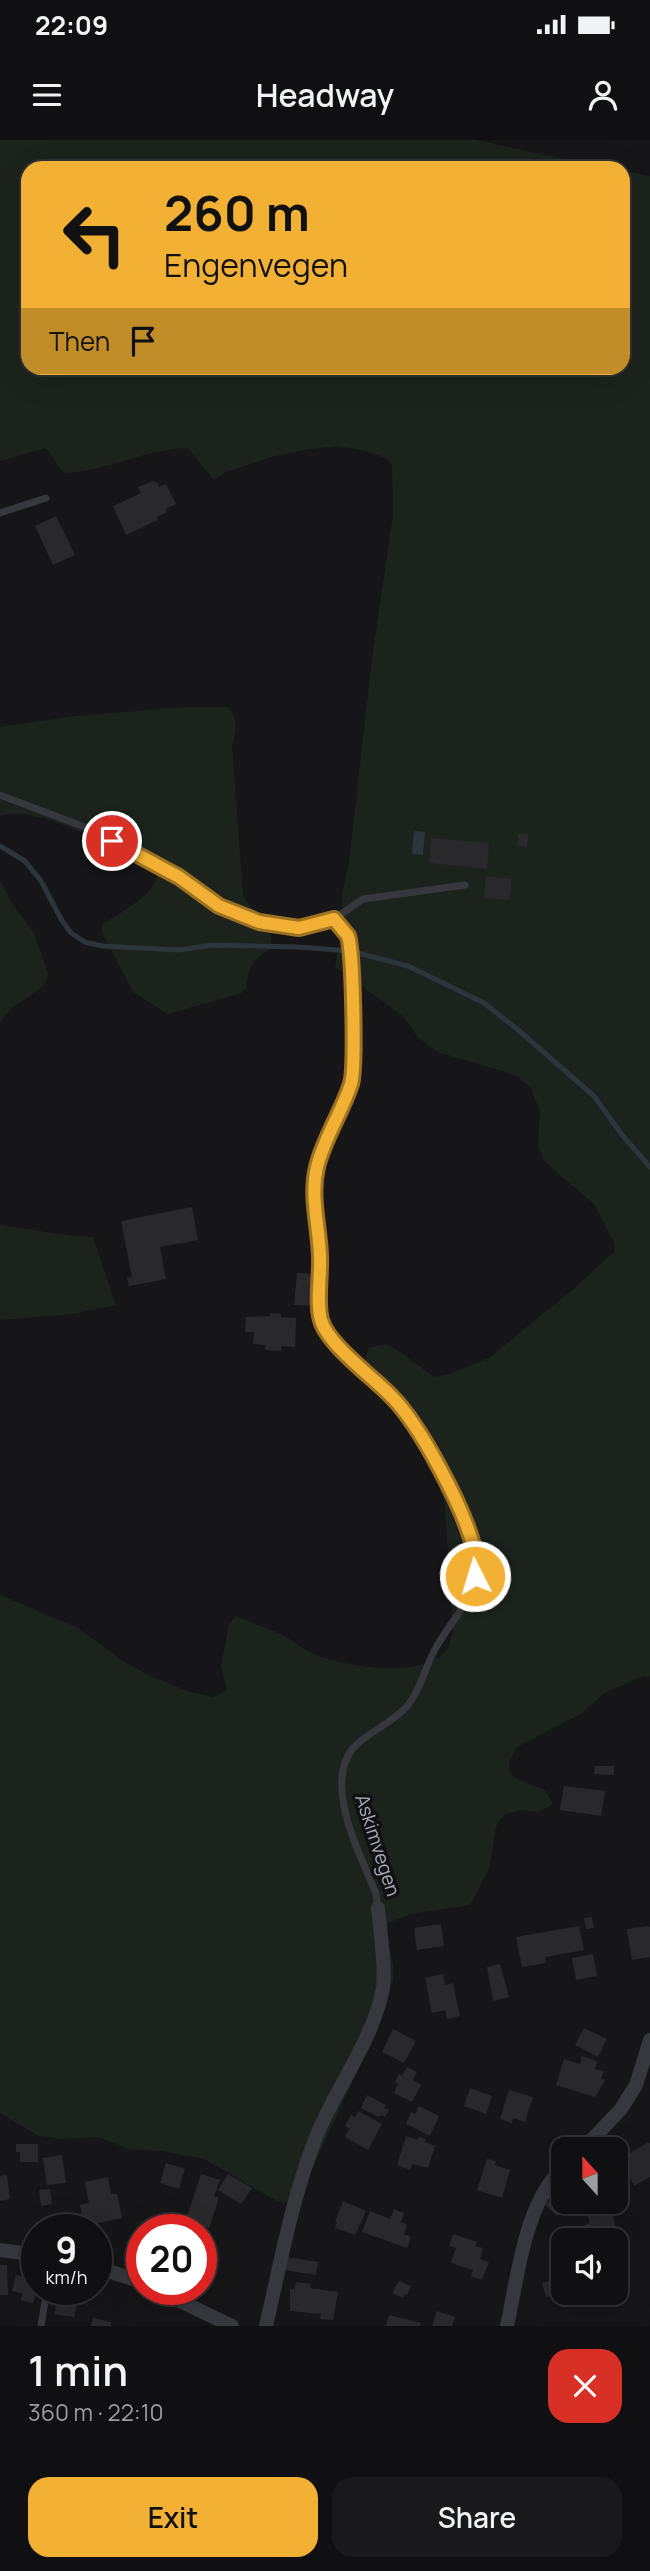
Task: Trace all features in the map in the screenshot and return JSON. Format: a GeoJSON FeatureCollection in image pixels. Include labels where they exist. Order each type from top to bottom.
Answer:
{"type":"FeatureCollection","features":[{"type":"Feature","properties":{"kind":"street","name":"Askimvegen"},"geometry":{"type":"LineString","coordinates":[[266,2326],[293,2202],[310,2153],[369,2028],[383,1987],[378,1908]]}},
{"type":"Feature","properties":{"kind":"street"},"geometry":{"type":"LineString","coordinates":[[594,2137],[621,2109],[636,2085],[650,2040]]}},
{"type":"Feature","properties":{"kind":"street"},"geometry":{"type":"LineString","coordinates":[[508,2326],[524,2250],[539,2198],[551,2179]]}},
{"type":"Feature","properties":{"kind":"street"},"geometry":{"type":"LineString","coordinates":[[0,2250],[21,2253]]}},
{"type":"Feature","properties":{"kind":"street"},"geometry":{"type":"LineString","coordinates":[[188,2305],[232,2326]]}},
{"type":"Feature","properties":{"kind":"lane"},"geometry":{"type":"LineString","coordinates":[[0,513],[46,498]]}},
{"type":"Feature","properties":{"kind":"lane"},"geometry":{"type":"LineString","coordinates":[[0,794],[90,829],[179,877],[219,906],[259,922],[299,928],[334,919],[363,899],[465,885]]}},
{"type":"Feature","properties":{"kind":"lane","name":"Askimvegen"},"geometry":{"type":"LineString","coordinates":[[334,919],[349,940],[354,1066],[348,1092],[315,1177],[314,1204],[320,1257],[320,1318],[330,1336],[410,1417],[464,1518],[477,1563],[468,1598],[436,1647],[415,1695],[401,1713],[357,1744],[343,1768],[341,1791],[344,1809],[376,1894],[378,1908]]}},
{"type":"Feature","properties":{"kind":"lane"},"geometry":{"type":"LineString","coordinates":[[41,2326],[44,2305]]}},
{"type":"Feature","properties":{"kind":"shaded area"},"geometry":{"type":"Polygon","coordinates":[[[0,140],[476,140],[574,161],[21,161],[21,375],[630,375],[630,172],[650,176],[650,1677],[644,1676],[606,1692],[579,1715],[517,1747],[509,1762],[513,1777],[545,1790],[553,1804],[539,1812],[522,1810],[506,1814],[499,1820],[489,1869],[470,1905],[411,1914],[388,1923],[386,1931],[393,1964],[393,1980],[367,2050],[307,2180],[293,2200],[285,2203],[204,2159],[162,2151],[129,2149],[98,2137],[64,2139],[39,2136],[0,2113],[0,1595],[76,1627],[148,1675],[187,1691],[212,1697],[227,1690],[221,1666],[229,1625],[235,1616],[281,1634],[313,1654],[348,1664],[405,1667],[437,1658],[448,1648],[453,1632],[445,1505],[414,1417],[405,1403],[370,1379],[364,1363],[369,1348],[385,1344],[393,1347],[434,1377],[489,1358],[615,1251],[614,1243],[595,1205],[544,1161],[538,1145],[540,1112],[531,1088],[518,1077],[503,1071],[437,1052],[418,1037],[403,1016],[335,967],[342,927],[342,895],[349,862],[372,659],[393,515],[392,465],[386,458],[337,446],[271,457],[224,473],[214,480],[188,448],[157,452],[65,473],[45,448],[0,461],[0,140]]]}},
{"type":"Feature","properties":{"kind":"shaded area"},"geometry":{"type":"Polygon","coordinates":[[[185,707],[228,707],[234,716],[232,746],[243,894],[252,908],[266,919],[270,926],[271,948],[253,964],[248,974],[247,987],[241,993],[168,1014],[133,992],[102,932],[102,924],[151,889],[156,875],[141,862],[62,824],[27,815],[0,816],[0,727],[75,716],[185,707]]]}},
{"type":"Feature","properties":{"kind":"shaded area"},"geometry":{"type":"Polygon","coordinates":[[[414,831],[425,832],[423,855],[412,854],[414,831]]]}},
{"type":"Feature","properties":{"kind":"shaded area"},"geometry":{"type":"Polygon","coordinates":[[[0,880],[13,905],[34,933],[48,973],[41,988],[12,1008],[0,1022],[0,880]]]}},
{"type":"Feature","properties":{"kind":"shaded area"},"geometry":{"type":"Polygon","coordinates":[[[0,1225],[93,1237],[116,1305],[73,1314],[0,1320],[0,1225]]]}},
{"type":"Feature","properties":{"kind":"building"},"geometry":{"type":"Polygon","coordinates":[[[157,482],[159,487],[166,484],[176,504],[157,517],[158,520],[126,535],[113,506],[141,493],[138,487],[157,482]]]}},
{"type":"Feature","properties":{"kind":"building"},"geometry":{"type":"Polygon","coordinates":[[[56,516],[75,555],[53,565],[35,526],[56,516]]]}},
{"type":"Feature","properties":{"kind":"building"},"geometry":{"type":"Polygon","coordinates":[[[518,834],[528,834],[527,847],[517,846],[518,834]]]}},
{"type":"Feature","properties":{"kind":"building"},"geometry":{"type":"Polygon","coordinates":[[[431,838],[489,843],[487,869],[429,863],[431,838]]]}},
{"type":"Feature","properties":{"kind":"building"},"geometry":{"type":"Polygon","coordinates":[[[486,876],[512,879],[509,900],[484,898],[486,876]]]}},
{"type":"Feature","properties":{"kind":"building"},"geometry":{"type":"Polygon","coordinates":[[[192,1207],[198,1240],[160,1247],[166,1279],[129,1286],[127,1278],[132,1277],[121,1221],[192,1207]]]}},
{"type":"Feature","properties":{"kind":"building"},"geometry":{"type":"Polygon","coordinates":[[[297,1273],[315,1274],[313,1306],[294,1305],[297,1273]]]}},
{"type":"Feature","properties":{"kind":"building"},"geometry":{"type":"Polygon","coordinates":[[[270,1313],[296,1318],[295,1347],[282,1346],[281,1351],[265,1350],[265,1345],[253,1344],[254,1332],[245,1332],[246,1317],[270,1316],[270,1313]]]}},
{"type":"Feature","properties":{"kind":"building"},"geometry":{"type":"Polygon","coordinates":[[[595,1766],[614,1766],[614,1775],[594,1774],[595,1766]]]}},
{"type":"Feature","properties":{"kind":"building"},"geometry":{"type":"Polygon","coordinates":[[[564,1786],[605,1791],[601,1816],[560,1810],[564,1786]]]}},
{"type":"Feature","properties":{"kind":"building"},"geometry":{"type":"Polygon","coordinates":[[[592,1917],[594,1928],[586,1929],[584,1918],[592,1917]]]}},
{"type":"Feature","properties":{"kind":"building"},"geometry":{"type":"Polygon","coordinates":[[[441,1924],[444,1946],[417,1950],[414,1928],[441,1924]]]}},
{"type":"Feature","properties":{"kind":"building"},"geometry":{"type":"Polygon","coordinates":[[[579,1926],[584,1950],[545,1957],[546,1963],[522,1967],[516,1937],[579,1926]]]}},
{"type":"Feature","properties":{"kind":"building"},"geometry":{"type":"Polygon","coordinates":[[[648,1926],[650,1957],[632,1960],[627,1929],[648,1926]]]}},
{"type":"Feature","properties":{"kind":"building"},"geometry":{"type":"Polygon","coordinates":[[[593,1954],[597,1976],[576,1980],[572,1958],[593,1954]]]}},
{"type":"Feature","properties":{"kind":"building"},"geometry":{"type":"Polygon","coordinates":[[[500,1964],[509,1997],[493,2001],[487,1967],[500,1964]]]}},
{"type":"Feature","properties":{"kind":"building"},"geometry":{"type":"Polygon","coordinates":[[[443,1974],[445,1985],[453,1983],[460,2016],[447,2019],[445,2010],[432,2013],[425,1978],[443,1974]]]}},
{"type":"Feature","properties":{"kind":"building"},"geometry":{"type":"Polygon","coordinates":[[[584,2028],[607,2039],[598,2057],[575,2045],[584,2028]]]}},
{"type":"Feature","properties":{"kind":"building"},"geometry":{"type":"Polygon","coordinates":[[[393,2029],[416,2041],[404,2063],[382,2052],[393,2029]]]}},
{"type":"Feature","properties":{"kind":"building"},"geometry":{"type":"Polygon","coordinates":[[[582,2056],[597,2061],[595,2069],[604,2071],[601,2079],[605,2080],[595,2097],[556,2085],[564,2059],[580,2064],[582,2056]]]}},
{"type":"Feature","properties":{"kind":"building"},"geometry":{"type":"Polygon","coordinates":[[[407,2067],[417,2072],[413,2080],[421,2085],[412,2102],[394,2093],[399,2074],[402,2076],[407,2067]]]}},
{"type":"Feature","properties":{"kind":"building"},"geometry":{"type":"Polygon","coordinates":[[[470,2088],[492,2096],[486,2114],[464,2106],[470,2088]]]}},
{"type":"Feature","properties":{"kind":"building"},"geometry":{"type":"Polygon","coordinates":[[[509,2090],[533,2097],[525,2122],[513,2118],[512,2123],[500,2119],[509,2090]]]}},
{"type":"Feature","properties":{"kind":"building"},"geometry":{"type":"Polygon","coordinates":[[[367,2095],[386,2105],[384,2108],[389,2110],[385,2117],[379,2117],[361,2108],[367,2095]]]}},
{"type":"Feature","properties":{"kind":"building"},"geometry":{"type":"Polygon","coordinates":[[[419,2106],[439,2116],[430,2136],[406,2124],[411,2112],[415,2114],[419,2106]]]}},
{"type":"Feature","properties":{"kind":"building"},"geometry":{"type":"Polygon","coordinates":[[[358,2111],[382,2124],[368,2150],[345,2137],[349,2129],[345,2126],[351,2115],[355,2117],[358,2111]]]}},
{"type":"Feature","properties":{"kind":"building"},"geometry":{"type":"Polygon","coordinates":[[[406,2136],[418,2140],[419,2136],[435,2146],[428,2168],[412,2164],[410,2170],[397,2165],[406,2136]]]}},
{"type":"Feature","properties":{"kind":"building"},"geometry":{"type":"Polygon","coordinates":[[[650,2143],[650,2177],[634,2186],[628,2173],[628,2165],[631,2163],[628,2154],[650,2143]]]}},
{"type":"Feature","properties":{"kind":"building"},"geometry":{"type":"Polygon","coordinates":[[[16,2144],[38,2144],[38,2162],[20,2162],[20,2152],[16,2152],[16,2144]]]}},
{"type":"Feature","properties":{"kind":"building"},"geometry":{"type":"Polygon","coordinates":[[[62,2155],[66,2183],[47,2185],[43,2158],[62,2155]]]}},
{"type":"Feature","properties":{"kind":"building"},"geometry":{"type":"Polygon","coordinates":[[[487,2159],[510,2170],[502,2198],[477,2190],[487,2159]]]}},
{"type":"Feature","properties":{"kind":"building"},"geometry":{"type":"Polygon","coordinates":[[[166,2163],[185,2169],[179,2189],[160,2183],[166,2163]]]}},
{"type":"Feature","properties":{"kind":"building"},"geometry":{"type":"Polygon","coordinates":[[[201,2174],[220,2180],[214,2196],[219,2198],[214,2214],[188,2214],[201,2174]]]}},
{"type":"Feature","properties":{"kind":"building"},"geometry":{"type":"Polygon","coordinates":[[[228,2174],[252,2188],[241,2204],[218,2190],[228,2174]]]}},
{"type":"Feature","properties":{"kind":"building"},"geometry":{"type":"Polygon","coordinates":[[[7,2175],[10,2199],[0,2201],[0,2176],[7,2175]]]}},
{"type":"Feature","properties":{"kind":"building"},"geometry":{"type":"Polygon","coordinates":[[[108,2177],[111,2194],[117,2194],[122,2218],[112,2220],[112,2214],[82,2214],[80,2205],[89,2203],[85,2182],[108,2177]]]}},
{"type":"Feature","properties":{"kind":"building"},"geometry":{"type":"Polygon","coordinates":[[[50,2189],[52,2204],[41,2206],[39,2190],[50,2189]]]}},
{"type":"Feature","properties":{"kind":"building"},"geometry":{"type":"Polygon","coordinates":[[[551,2198],[551,2210],[545,2205],[551,2198]]]}},
{"type":"Feature","properties":{"kind":"building"},"geometry":{"type":"Polygon","coordinates":[[[343,2201],[366,2211],[355,2235],[335,2228],[343,2201]]]}},
{"type":"Feature","properties":{"kind":"building"},"geometry":{"type":"Polygon","coordinates":[[[394,2209],[404,2213],[401,2222],[407,2225],[404,2234],[411,2237],[407,2248],[362,2232],[370,2211],[390,2219],[394,2209]]]}},
{"type":"Feature","properties":{"kind":"building"},"geometry":{"type":"Polygon","coordinates":[[[612,2214],[616,2228],[583,2228],[590,2223],[588,2216],[612,2214]]]}},
{"type":"Feature","properties":{"kind":"building"},"geometry":{"type":"Polygon","coordinates":[[[453,2234],[477,2242],[475,2246],[483,2248],[480,2259],[489,2262],[482,2280],[471,2276],[473,2270],[451,2263],[456,2248],[449,2246],[453,2234]]]}},
{"type":"Feature","properties":{"kind":"building"},"geometry":{"type":"Polygon","coordinates":[[[287,2257],[318,2262],[316,2275],[285,2270],[287,2257]]]}},
{"type":"Feature","properties":{"kind":"building"},"geometry":{"type":"Polygon","coordinates":[[[0,2265],[7,2265],[8,2295],[0,2295],[0,2265]]]}},
{"type":"Feature","properties":{"kind":"building"},"geometry":{"type":"Polygon","coordinates":[[[16,2275],[21,2276],[21,2293],[12,2291],[16,2275]]]}},
{"type":"Feature","properties":{"kind":"building"},"geometry":{"type":"Polygon","coordinates":[[[399,2281],[411,2286],[403,2298],[392,2293],[399,2281]]]}},
{"type":"Feature","properties":{"kind":"building"},"geometry":{"type":"Polygon","coordinates":[[[551,2281],[551,2296],[546,2297],[542,2283],[551,2281]]]}},
{"type":"Feature","properties":{"kind":"building"},"geometry":{"type":"Polygon","coordinates":[[[296,2282],[311,2284],[310,2288],[338,2292],[333,2320],[320,2319],[321,2314],[290,2311],[290,2289],[295,2289],[296,2282]]]}},
{"type":"Feature","properties":{"kind":"building"},"geometry":{"type":"Polygon","coordinates":[[[57,2305],[77,2305],[74,2317],[54,2314],[57,2305]]]}},
{"type":"Feature","properties":{"kind":"building"},"geometry":{"type":"Polygon","coordinates":[[[437,2311],[455,2317],[452,2326],[432,2326],[437,2311]]]}},
{"type":"Feature","properties":{"kind":"building"},"geometry":{"type":"Polygon","coordinates":[[[389,2315],[421,2323],[420,2326],[386,2326],[389,2315]]]}},
{"type":"Feature","properties":{"kind":"building"},"geometry":{"type":"Polygon","coordinates":[[[93,2318],[111,2322],[111,2326],[91,2326],[93,2318]]]}},
{"type":"Feature","properties":{"kind":"waterway"},"geometry":{"type":"LineString","coordinates":[[0,846],[25,861],[41,881],[71,933],[85,942],[102,946],[179,950],[213,945],[350,951],[408,966],[484,1003],[594,1096],[650,1167]]}},
{"type":"Feature","properties":{"kind":"route"},"geometry":{"type":"LineString","coordinates":[[112,841],[179,877],[219,906],[259,922],[299,928],[334,919],[348,936],[354,1066],[348,1092],[318,1163],[315,1177],[314,1204],[320,1257],[320,1318],[330,1336],[410,1417],[464,1518],[474,1546],[477,1563],[475,1576]]}}]}
